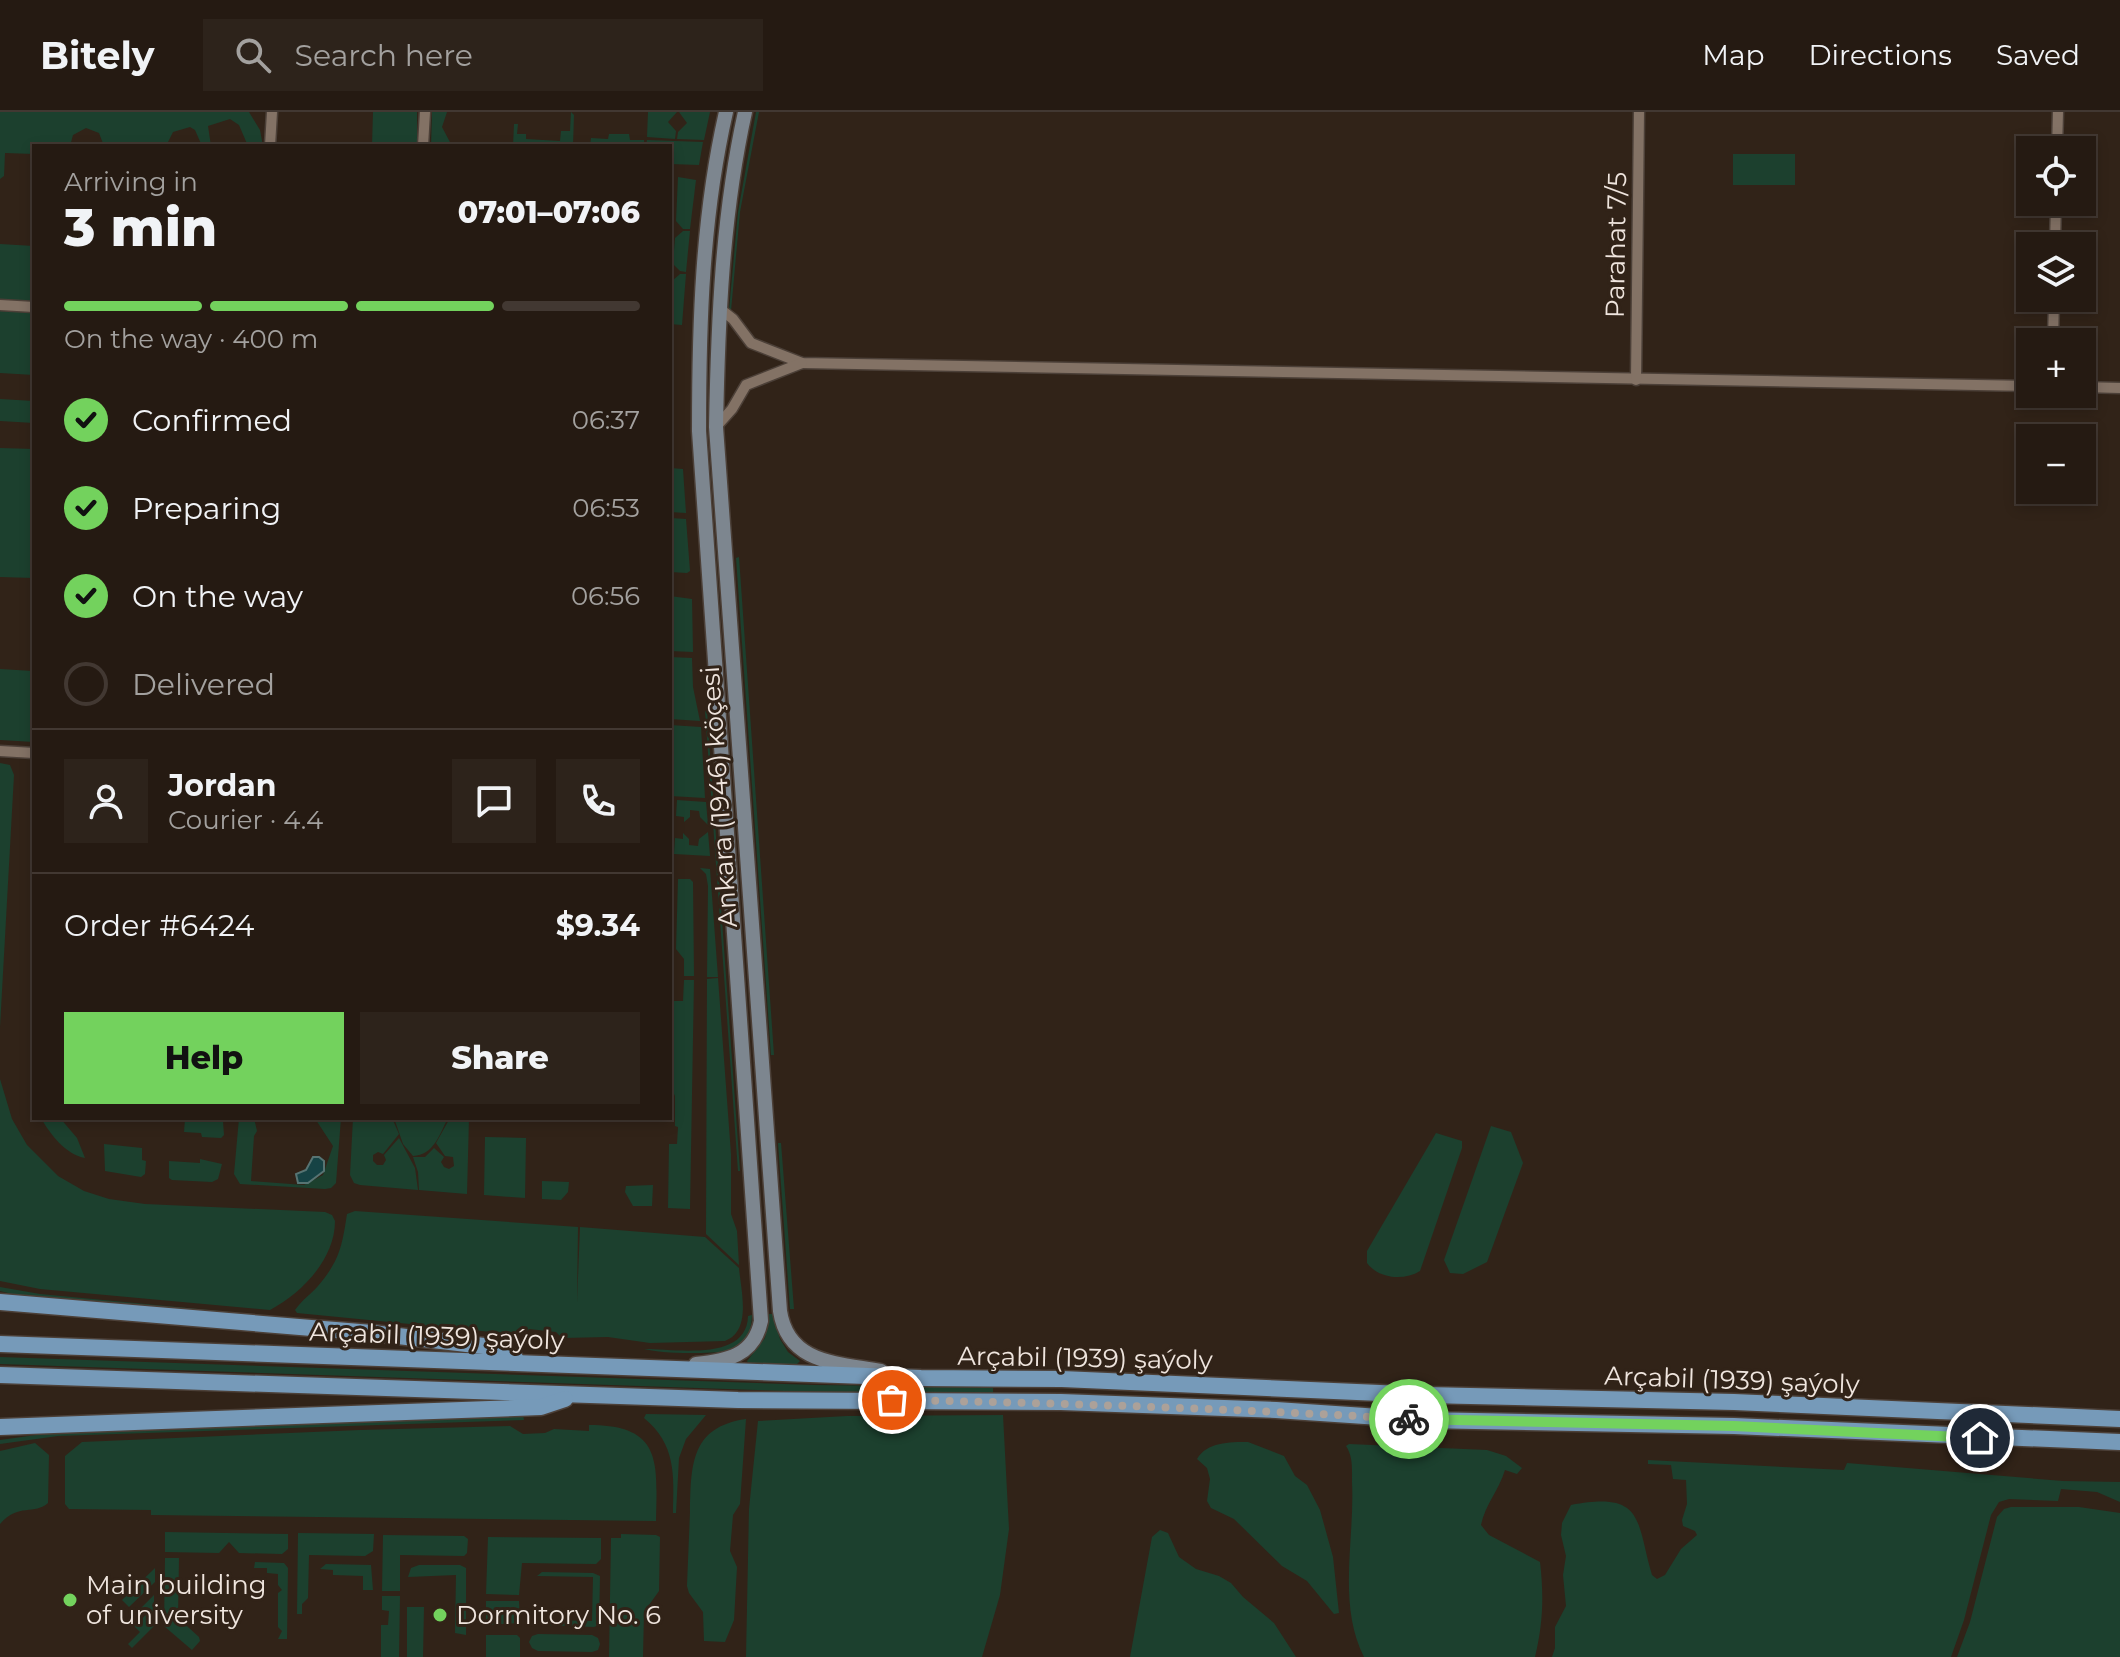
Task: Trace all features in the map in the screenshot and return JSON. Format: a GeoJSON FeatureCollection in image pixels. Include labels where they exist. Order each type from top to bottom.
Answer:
{"type":"FeatureCollection","features":[{"type":"Feature","properties":{"kind":"main road","name":"Ankara (1946) köçesi"},"geometry":{"type":"LineString","coordinates":[[671,1367],[734,1357],[753,1343],[761,1321],[699,431],[702,272],[714,173],[726,112]]}},
{"type":"Feature","properties":{"kind":"main road","name":"Ankara (1946) köçesi"},"geometry":{"type":"LineString","coordinates":[[745,112],[724,246],[716,427],[781,1319],[791,1341],[811,1356],[921,1378]]}},
{"type":"Feature","properties":{"kind":"main road"},"geometry":{"type":"LineString","coordinates":[[2,1301],[484,1346],[532,1364]]}},
{"type":"Feature","properties":{"kind":"main road","name":"Arçabil (1939) şaýoly"},"geometry":{"type":"LineString","coordinates":[[0,1344],[921,1378],[1029,1378],[1519,1398],[1734,1402],[2120,1419]]}},
{"type":"Feature","properties":{"kind":"main road","name":"Arçabil (1939) şaýoly"},"geometry":{"type":"LineString","coordinates":[[0,1375],[738,1400],[1061,1402],[1276,1410],[1424,1420],[1734,1426],[2120,1442]]}},
{"type":"Feature","properties":{"kind":"main road"},"geometry":{"type":"LineString","coordinates":[[1276,1410],[1277,1388]]}},
{"type":"Feature","properties":{"kind":"main road"},"geometry":{"type":"LineString","coordinates":[[1340,1415],[1341,1391]]}},
{"type":"Feature","properties":{"kind":"main road"},"geometry":{"type":"LineString","coordinates":[[0,1427],[541,1407],[577,1395]]}},
{"type":"Feature","properties":{"kind":"main road"},"geometry":{"type":"LineString","coordinates":[[0,1434],[25,1427]]}},
{"type":"Feature","properties":{"kind":"street"},"geometry":{"type":"LineString","coordinates":[[270,144],[272,112]]}},
{"type":"Feature","properties":{"kind":"street"},"geometry":{"type":"LineString","coordinates":[[423,144],[425,112]]}},
{"type":"Feature","properties":{"kind":"street","name":"Parahat 7/5"},"geometry":{"type":"LineString","coordinates":[[1636,380],[1639,112]]}},
{"type":"Feature","properties":{"kind":"street"},"geometry":{"type":"LineString","coordinates":[[2057,136],[2058,112]]}},
{"type":"Feature","properties":{"kind":"street"},"geometry":{"type":"LineString","coordinates":[[0,305],[32,307]]}},
{"type":"Feature","properties":{"kind":"street"},"geometry":{"type":"LineString","coordinates":[[719,308],[733,319],[751,343],[802,363],[2016,386]]}},
{"type":"Feature","properties":{"kind":"street"},"geometry":{"type":"LineString","coordinates":[[716,427],[732,409],[746,385],[802,363]]}},
{"type":"Feature","properties":{"kind":"street"},"geometry":{"type":"LineString","coordinates":[[2096,387],[2120,388]]}},
{"type":"Feature","properties":{"kind":"street"},"geometry":{"type":"LineString","coordinates":[[0,751],[32,753]]}},
{"type":"Feature","properties":{"kind":"green space"},"geometry":{"type":"Polygon","coordinates":[[[0,112],[249,112],[260,130],[263,144],[247,144],[239,125],[230,119],[208,126],[211,144],[201,144],[195,130],[190,127],[173,132],[167,144],[103,144],[99,133],[86,128],[73,135],[71,144],[32,144],[32,154],[5,153],[4,176],[0,179],[0,112]]]}},
{"type":"Feature","properties":{"kind":"green space"},"geometry":{"type":"Polygon","coordinates":[[[373,112],[417,112],[417,144],[372,144],[373,112]]]}},
{"type":"Feature","properties":{"kind":"green space"},"geometry":{"type":"Polygon","coordinates":[[[432,112],[447,112],[442,127],[451,144],[431,144],[432,112]]]}},
{"type":"Feature","properties":{"kind":"green space"},"geometry":{"type":"Polygon","coordinates":[[[571,112],[574,115],[573,144],[513,144],[514,124],[518,124],[517,134],[526,134],[526,139],[560,141],[561,131],[570,131],[571,112]]]}},
{"type":"Feature","properties":{"kind":"green space"},"geometry":{"type":"Polygon","coordinates":[[[648,112],[677,112],[668,122],[676,131],[675,139],[647,137],[648,112]]]}},
{"type":"Feature","properties":{"kind":"green space"},"geometry":{"type":"Polygon","coordinates":[[[679,112],[710,112],[704,140],[677,139],[678,132],[687,123],[679,112]]]}},
{"type":"Feature","properties":{"kind":"green space"},"geometry":{"type":"Polygon","coordinates":[[[756,112],[759,112],[740,212],[731,311],[738,212],[756,112]]]}},
{"type":"Feature","properties":{"kind":"green space"},"geometry":{"type":"Polygon","coordinates":[[[609,134],[629,134],[630,140],[644,140],[644,144],[590,144],[591,138],[608,139],[609,134]]]}},
{"type":"Feature","properties":{"kind":"green space"},"geometry":{"type":"Polygon","coordinates":[[[647,140],[703,142],[699,165],[672,164],[672,144],[646,144],[647,140]]]}},
{"type":"Feature","properties":{"kind":"green space"},"geometry":{"type":"Polygon","coordinates":[[[1733,154],[1795,154],[1795,185],[1733,185],[1733,154]]]}},
{"type":"Feature","properties":{"kind":"green space"},"geometry":{"type":"Polygon","coordinates":[[[678,177],[696,180],[690,229],[683,229],[676,221],[678,177]]]}},
{"type":"Feature","properties":{"kind":"green space"},"geometry":{"type":"Polygon","coordinates":[[[683,231],[690,231],[686,272],[673,264],[675,238],[683,231]]]}},
{"type":"Feature","properties":{"kind":"green space"},"geometry":{"type":"Polygon","coordinates":[[[0,244],[32,246],[32,301],[0,299],[0,244]]]}},
{"type":"Feature","properties":{"kind":"green space"},"geometry":{"type":"Polygon","coordinates":[[[680,274],[686,274],[682,325],[672,324],[672,281],[680,274]]]}},
{"type":"Feature","properties":{"kind":"green space"},"geometry":{"type":"Polygon","coordinates":[[[0,311],[32,313],[32,375],[0,373],[0,311]]]}},
{"type":"Feature","properties":{"kind":"green space"},"geometry":{"type":"Polygon","coordinates":[[[0,399],[32,401],[32,423],[0,421],[0,399]]]}},
{"type":"Feature","properties":{"kind":"green space"},"geometry":{"type":"Polygon","coordinates":[[[0,448],[32,449],[32,578],[0,577],[0,448]]]}},
{"type":"Feature","properties":{"kind":"green space"},"geometry":{"type":"Polygon","coordinates":[[[672,468],[683,469],[686,513],[672,512],[672,468]]]}},
{"type":"Feature","properties":{"kind":"green space"},"geometry":{"type":"Polygon","coordinates":[[[672,518],[686,519],[690,571],[672,572],[672,518]]]}},
{"type":"Feature","properties":{"kind":"green space"},"geometry":{"type":"Polygon","coordinates":[[[739,557],[774,1055],[771,1055],[736,558],[739,557]]]}},
{"type":"Feature","properties":{"kind":"green space"},"geometry":{"type":"Polygon","coordinates":[[[672,596],[692,599],[693,652],[672,651],[672,596]]]}},
{"type":"Feature","properties":{"kind":"green space"},"geometry":{"type":"Polygon","coordinates":[[[672,657],[692,658],[693,687],[700,721],[672,719],[672,657]]]}},
{"type":"Feature","properties":{"kind":"green space"},"geometry":{"type":"Polygon","coordinates":[[[0,669],[32,671],[32,742],[0,740],[0,669]]]}},
{"type":"Feature","properties":{"kind":"green space"},"geometry":{"type":"Polygon","coordinates":[[[707,711],[740,1171],[738,1171],[707,711]]]}},
{"type":"Feature","properties":{"kind":"green space"},"geometry":{"type":"Polygon","coordinates":[[[672,725],[701,727],[705,798],[672,796],[672,725]]]}},
{"type":"Feature","properties":{"kind":"green space"},"geometry":{"type":"Polygon","coordinates":[[[0,763],[10,765],[14,775],[0,1027],[0,763]]]}},
{"type":"Feature","properties":{"kind":"green space"},"geometry":{"type":"Polygon","coordinates":[[[677,800],[706,802],[708,825],[700,817],[699,811],[690,810],[690,817],[684,822],[684,817],[676,816],[677,800]]]}},
{"type":"Feature","properties":{"kind":"green space"},"geometry":{"type":"Polygon","coordinates":[[[708,832],[710,856],[674,854],[675,838],[683,839],[683,833],[689,839],[689,845],[698,846],[699,839],[708,832]]]}},
{"type":"Feature","properties":{"kind":"green space"},"geometry":{"type":"Polygon","coordinates":[[[700,868],[710,869],[718,977],[707,977],[708,886],[706,874],[700,868]]]}},
{"type":"Feature","properties":{"kind":"green space"},"geometry":{"type":"Polygon","coordinates":[[[678,879],[693,882],[694,976],[684,976],[684,959],[676,949],[678,879]]]}},
{"type":"Feature","properties":{"kind":"green space"},"geometry":{"type":"Polygon","coordinates":[[[718,978],[731,1154],[731,1214],[737,1231],[739,1265],[706,1234],[707,979],[718,978]]]}},
{"type":"Feature","properties":{"kind":"green space"},"geometry":{"type":"Polygon","coordinates":[[[684,980],[694,980],[690,1209],[668,1208],[669,1144],[677,1144],[678,1127],[675,1126],[675,1096],[672,1089],[672,1001],[683,1001],[684,980]]]}},
{"type":"Feature","properties":{"kind":"green space"},"geometry":{"type":"Polygon","coordinates":[[[0,1079],[12,1119],[27,1145],[58,1176],[84,1191],[109,1199],[145,1204],[325,1212],[332,1215],[335,1221],[334,1235],[323,1261],[305,1284],[270,1310],[40,1289],[0,1281],[0,1079]]]}},
{"type":"Feature","properties":{"kind":"green space"},"geometry":{"type":"Polygon","coordinates":[[[42,1120],[62,1120],[77,1138],[85,1158],[65,1148],[42,1120]]]}},
{"type":"Feature","properties":{"kind":"green space"},"geometry":{"type":"Polygon","coordinates":[[[185,1120],[223,1121],[224,1135],[221,1138],[184,1132],[185,1120]]]}},
{"type":"Feature","properties":{"kind":"green space"},"geometry":{"type":"Polygon","coordinates":[[[239,1120],[254,1120],[257,1131],[251,1181],[304,1185],[323,1175],[333,1146],[316,1120],[341,1120],[336,1183],[331,1188],[240,1184],[234,1174],[239,1120]]]}},
{"type":"Feature","properties":{"kind":"green space"},"geometry":{"type":"Polygon","coordinates":[[[353,1120],[393,1120],[399,1134],[383,1154],[378,1152],[373,1155],[373,1161],[383,1165],[386,1160],[384,1155],[399,1138],[415,1168],[418,1190],[360,1185],[354,1183],[350,1175],[353,1120]]]}},
{"type":"Feature","properties":{"kind":"green space"},"geometry":{"type":"Polygon","coordinates":[[[395,1120],[447,1120],[439,1137],[426,1152],[413,1156],[403,1144],[395,1120]]]}},
{"type":"Feature","properties":{"kind":"green space"},"geometry":{"type":"Polygon","coordinates":[[[449,1120],[469,1120],[467,1194],[419,1190],[413,1157],[425,1157],[434,1148],[444,1157],[441,1162],[444,1167],[449,1169],[454,1166],[453,1157],[445,1156],[436,1143],[449,1120]]]}},
{"type":"Feature","properties":{"kind":"green space"},"geometry":{"type":"Polygon","coordinates":[[[1491,1126],[1511,1132],[1523,1163],[1487,1262],[1463,1274],[1450,1273],[1444,1260],[1491,1126]]]}},
{"type":"Feature","properties":{"kind":"green space"},"geometry":{"type":"Polygon","coordinates":[[[1436,1133],[1462,1141],[1462,1148],[1420,1271],[1407,1276],[1385,1275],[1367,1263],[1367,1251],[1436,1133]]]}},
{"type":"Feature","properties":{"kind":"green space"},"geometry":{"type":"Polygon","coordinates":[[[485,1137],[526,1138],[525,1198],[484,1195],[485,1137]]]}},
{"type":"Feature","properties":{"kind":"green space"},"geometry":{"type":"Polygon","coordinates":[[[778,1143],[781,1143],[794,1309],[790,1309],[778,1143]]]}},
{"type":"Feature","properties":{"kind":"green space"},"geometry":{"type":"Polygon","coordinates":[[[104,1144],[142,1148],[142,1160],[146,1161],[145,1174],[141,1177],[105,1171],[104,1144]]]}},
{"type":"Feature","properties":{"kind":"green space"},"geometry":{"type":"Polygon","coordinates":[[[200,1159],[222,1164],[218,1179],[212,1182],[169,1178],[169,1161],[200,1163],[200,1159]]]}},
{"type":"Feature","properties":{"kind":"green space"},"geometry":{"type":"Polygon","coordinates":[[[542,1181],[569,1182],[568,1192],[561,1200],[542,1199],[542,1181]]]}},
{"type":"Feature","properties":{"kind":"green space"},"geometry":{"type":"Polygon","coordinates":[[[653,1185],[652,1206],[633,1206],[625,1192],[626,1186],[653,1185]]]}},
{"type":"Feature","properties":{"kind":"green space"},"geometry":{"type":"Polygon","coordinates":[[[355,1211],[578,1227],[577,1303],[580,1227],[705,1237],[739,1268],[742,1320],[739,1329],[725,1341],[650,1343],[608,1337],[562,1338],[556,1332],[529,1329],[523,1335],[297,1313],[295,1310],[318,1286],[336,1260],[347,1214],[355,1211]]]}},
{"type":"Feature","properties":{"kind":"green space"},"geometry":{"type":"Polygon","coordinates":[[[0,1287],[40,1294],[260,1315],[253,1318],[20,1296],[0,1291],[0,1287]]]}},
{"type":"Feature","properties":{"kind":"green space"},"geometry":{"type":"Polygon","coordinates":[[[769,1314],[773,1314],[780,1339],[788,1352],[800,1361],[796,1365],[748,1363],[765,1338],[769,1314]]]}},
{"type":"Feature","properties":{"kind":"green space"},"geometry":{"type":"Polygon","coordinates":[[[752,1315],[747,1336],[734,1348],[707,1353],[644,1349],[691,1351],[723,1347],[736,1341],[745,1331],[748,1316],[752,1315]]]}},
{"type":"Feature","properties":{"kind":"green space"},"geometry":{"type":"Polygon","coordinates":[[[0,1357],[815,1385],[993,1387],[993,1394],[814,1392],[0,1364],[0,1357]]]}},
{"type":"Feature","properties":{"kind":"green space"},"geometry":{"type":"Polygon","coordinates":[[[646,1414],[706,1415],[686,1439],[679,1458],[676,1513],[673,1513],[673,1473],[668,1449],[644,1418],[646,1414]]]}},
{"type":"Feature","properties":{"kind":"green space"},"geometry":{"type":"Polygon","coordinates":[[[523,1415],[524,1420],[58,1436],[0,1444],[0,1440],[58,1432],[523,1415]]]}},
{"type":"Feature","properties":{"kind":"green space"},"geometry":{"type":"Polygon","coordinates":[[[1003,1415],[1009,1529],[1000,1595],[982,1657],[746,1657],[749,1509],[758,1421],[847,1416],[1003,1415]]]}},
{"type":"Feature","properties":{"kind":"green space"},"geometry":{"type":"Polygon","coordinates":[[[746,1419],[740,1504],[733,1515],[730,1551],[737,1567],[734,1620],[725,1642],[704,1641],[703,1612],[687,1586],[693,1464],[697,1451],[714,1430],[746,1419]]]}},
{"type":"Feature","properties":{"kind":"green space"},"geometry":{"type":"Polygon","coordinates":[[[589,1425],[631,1432],[643,1440],[651,1451],[655,1465],[656,1521],[151,1515],[151,1510],[69,1509],[65,1504],[65,1456],[82,1442],[510,1426],[523,1434],[545,1433],[554,1429],[589,1431],[589,1425]]]}},
{"type":"Feature","properties":{"kind":"green space"},"geometry":{"type":"Polygon","coordinates":[[[1248,1442],[1284,1456],[1295,1476],[1307,1485],[1320,1510],[1333,1557],[1339,1613],[1334,1614],[1307,1581],[1282,1566],[1234,1519],[1211,1508],[1207,1501],[1210,1479],[1207,1468],[1197,1459],[1201,1453],[1213,1446],[1248,1442]]]}},
{"type":"Feature","properties":{"kind":"green space"},"geometry":{"type":"Polygon","coordinates":[[[35,1443],[49,1455],[48,1503],[13,1514],[0,1524],[0,1451],[35,1443]]]}},
{"type":"Feature","properties":{"kind":"green space"},"geometry":{"type":"Polygon","coordinates":[[[1346,1446],[1487,1450],[1506,1456],[1522,1468],[1517,1474],[1505,1470],[1481,1525],[1489,1535],[1540,1562],[1542,1610],[1535,1657],[1364,1657],[1356,1637],[1349,1593],[1352,1463],[1346,1446]]]}},
{"type":"Feature","properties":{"kind":"green space"},"geometry":{"type":"Polygon","coordinates":[[[1648,1460],[1844,1470],[1847,1463],[2063,1481],[2120,1482],[2120,1502],[2097,1492],[2061,1489],[2058,1501],[2009,1499],[1999,1502],[1991,1515],[1964,1620],[1951,1657],[1552,1657],[1555,1627],[1566,1606],[1563,1575],[1566,1556],[1561,1535],[1562,1523],[1571,1505],[1613,1502],[1625,1507],[1639,1525],[1652,1575],[1657,1579],[1665,1575],[1681,1549],[1697,1535],[1683,1526],[1687,1504],[1686,1480],[1673,1479],[1671,1465],[1648,1464],[1648,1460]]]}},
{"type":"Feature","properties":{"kind":"green space"},"geometry":{"type":"Polygon","coordinates":[[[2079,1507],[2120,1513],[2120,1657],[1957,1657],[1970,1622],[1997,1517],[2004,1509],[2079,1507]]]}},
{"type":"Feature","properties":{"kind":"green space"},"geometry":{"type":"Polygon","coordinates":[[[1160,1530],[1168,1533],[1179,1557],[1196,1569],[1231,1583],[1274,1623],[1296,1657],[1130,1657],[1152,1537],[1160,1530]]]}},
{"type":"Feature","properties":{"kind":"green space"},"geometry":{"type":"Polygon","coordinates":[[[165,1532],[288,1534],[288,1549],[282,1554],[239,1553],[229,1542],[219,1553],[165,1552],[165,1532]]]}},
{"type":"Feature","properties":{"kind":"green space"},"geometry":{"type":"Polygon","coordinates":[[[298,1533],[374,1534],[373,1551],[365,1556],[309,1555],[308,1598],[302,1604],[302,1614],[297,1614],[298,1533]]]}},
{"type":"Feature","properties":{"kind":"green space"},"geometry":{"type":"Polygon","coordinates":[[[621,1534],[660,1537],[659,1591],[644,1612],[643,1657],[609,1657],[611,1538],[621,1538],[621,1534]]]}},
{"type":"Feature","properties":{"kind":"green space"},"geometry":{"type":"Polygon","coordinates":[[[383,1535],[464,1536],[468,1539],[467,1553],[464,1556],[400,1555],[400,1591],[382,1591],[383,1535]]]}},
{"type":"Feature","properties":{"kind":"green space"},"geometry":{"type":"Polygon","coordinates":[[[488,1537],[601,1538],[601,1559],[596,1564],[522,1563],[519,1595],[486,1594],[488,1537]]]}},
{"type":"Feature","properties":{"kind":"green space"},"geometry":{"type":"Polygon","coordinates":[[[165,1558],[179,1558],[178,1618],[199,1637],[200,1641],[192,1650],[164,1626],[165,1558]]]}},
{"type":"Feature","properties":{"kind":"green space"},"geometry":{"type":"Polygon","coordinates":[[[255,1562],[284,1563],[288,1568],[287,1639],[278,1639],[282,1631],[278,1627],[278,1593],[282,1590],[278,1585],[278,1574],[267,1573],[267,1568],[254,1568],[255,1562]]]}},
{"type":"Feature","properties":{"kind":"green space"},"geometry":{"type":"Polygon","coordinates":[[[326,1564],[371,1565],[373,1590],[363,1590],[363,1576],[333,1575],[333,1570],[320,1569],[326,1564]]]}},
{"type":"Feature","properties":{"kind":"green space"},"geometry":{"type":"Polygon","coordinates":[[[419,1565],[460,1565],[466,1568],[466,1635],[455,1633],[456,1575],[408,1577],[411,1568],[419,1565]]]}},
{"type":"Feature","properties":{"kind":"green space"},"geometry":{"type":"Polygon","coordinates":[[[155,1568],[155,1582],[129,1607],[122,1600],[155,1568]]]}},
{"type":"Feature","properties":{"kind":"green space"},"geometry":{"type":"Polygon","coordinates":[[[542,1572],[593,1573],[600,1576],[599,1625],[541,1625],[538,1620],[592,1621],[593,1577],[537,1576],[542,1572]]]}},
{"type":"Feature","properties":{"kind":"green space"},"geometry":{"type":"Polygon","coordinates":[[[154,1595],[154,1626],[132,1648],[128,1644],[140,1632],[134,1626],[147,1614],[141,1608],[154,1595]]]}},
{"type":"Feature","properties":{"kind":"green space"},"geometry":{"type":"Polygon","coordinates":[[[382,1596],[400,1596],[399,1657],[381,1657],[381,1625],[388,1625],[389,1611],[382,1610],[382,1596]]]}},
{"type":"Feature","properties":{"kind":"green space"},"geometry":{"type":"Polygon","coordinates":[[[486,1601],[519,1601],[520,1623],[486,1625],[486,1601]]]}},
{"type":"Feature","properties":{"kind":"green space"},"geometry":{"type":"Polygon","coordinates":[[[407,1607],[424,1607],[423,1657],[407,1657],[407,1607]]]}},
{"type":"Feature","properties":{"kind":"green space"},"geometry":{"type":"Polygon","coordinates":[[[486,1635],[517,1635],[520,1638],[520,1657],[486,1657],[486,1635]]]}},
{"type":"Feature","properties":{"kind":"green space"},"geometry":{"type":"Polygon","coordinates":[[[592,1635],[598,1638],[600,1644],[598,1650],[592,1652],[538,1651],[529,1642],[532,1636],[592,1635]]]}},
{"type":"Feature","properties":{"kind":"water"},"geometry":{"type":"Polygon","coordinates":[[[313,1157],[324,1161],[324,1171],[308,1183],[298,1183],[296,1174],[306,1170],[313,1157]]]}},
{"type":"Feature","properties":{"kind":"way so far"},"geometry":{"type":"LineString","coordinates":[[892,1400],[1061,1402],[1276,1410],[1409,1419]]}},
{"type":"Feature","properties":{"kind":"place","name":"Main building of university"},"geometry":{"type":"Point","coordinates":[70,1600]}},
{"type":"Feature","properties":{"kind":"place","name":"Dormitory No. 6"},"geometry":{"type":"Point","coordinates":[440,1615]}},
{"type":"Feature","properties":{"kind":"route"},"geometry":{"type":"LineString","coordinates":[[1409,1419],[1734,1426],[1980,1438]]}}]}
